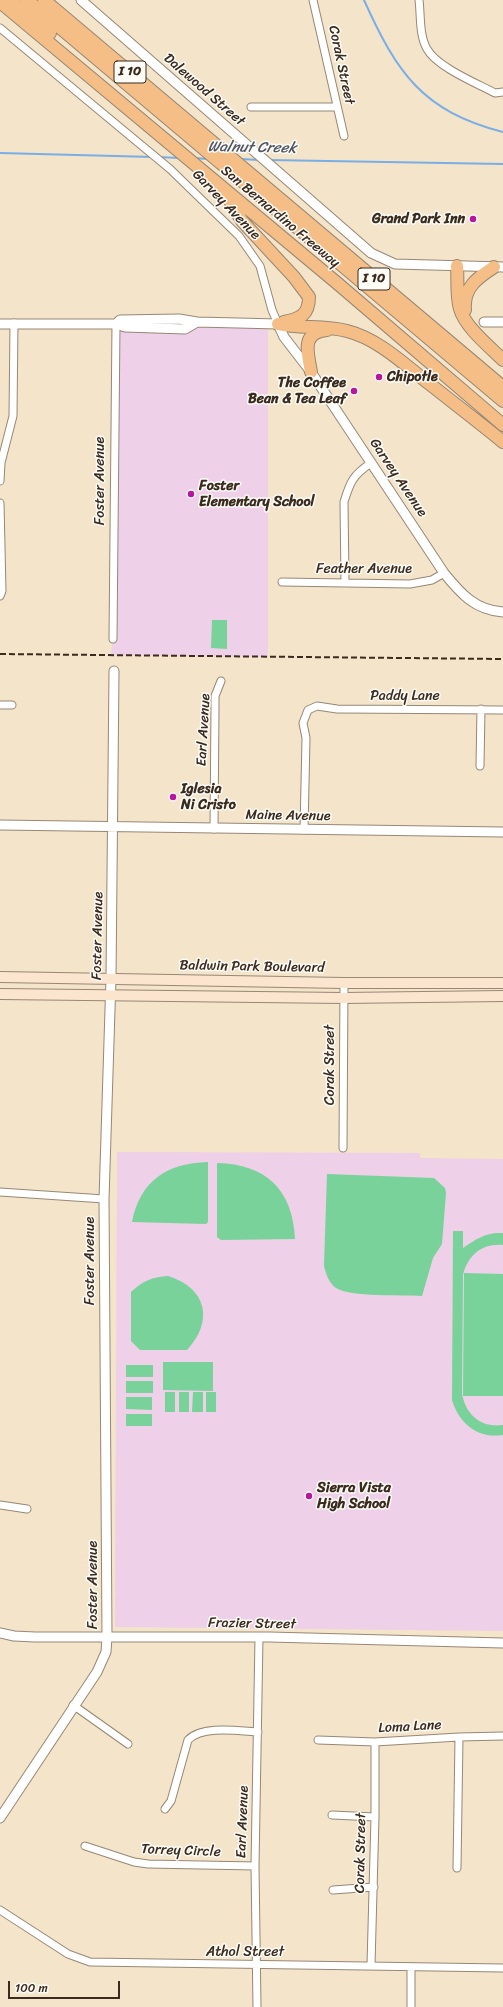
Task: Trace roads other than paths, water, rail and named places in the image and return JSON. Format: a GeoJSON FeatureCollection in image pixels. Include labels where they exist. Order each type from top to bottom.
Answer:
{"type":"FeatureCollection","features":[{"type":"Feature","properties":{"kind":"highway"},"geometry":{"type":"LineString","coordinates":[[11,0],[249,200],[258,217]]}},
{"type":"Feature","properties":{"kind":"highway"},"geometry":{"type":"LineString","coordinates":[[28,0],[503,400]]}},
{"type":"Feature","properties":{"kind":"highway","name":"San Bernardino Freeway"},"geometry":{"type":"LineString","coordinates":[[44,0],[215,144],[244,171],[503,387]]}},
{"type":"Feature","properties":{"kind":"highway","name":"San Bernardino Freeway"},"geometry":{"type":"LineString","coordinates":[[0,2],[258,217],[503,425]]}},
{"type":"Feature","properties":{"kind":"highway"},"geometry":{"type":"LineString","coordinates":[[222,188],[242,221],[299,282],[309,297],[308,310],[301,318],[278,324]]}},
{"type":"Feature","properties":{"kind":"highway"},"geometry":{"type":"LineString","coordinates":[[457,266],[459,305],[462,315],[503,360]]}},
{"type":"Feature","properties":{"kind":"highway"},"geometry":{"type":"LineString","coordinates":[[467,322],[464,304],[470,287],[475,280],[498,267]]}},
{"type":"Feature","properties":{"kind":"highway"},"geometry":{"type":"LineString","coordinates":[[278,324],[291,327],[335,329],[357,334],[380,346],[503,442]]}},
{"type":"Feature","properties":{"kind":"highway"},"geometry":{"type":"LineString","coordinates":[[311,372],[306,350],[308,341],[319,331],[335,329]]}},
{"type":"Feature","properties":{"kind":"main road","name":"Baldwin Park Boulevard"},"geometry":{"type":"LineString","coordinates":[[0,977],[344,983],[503,983]]}},
{"type":"Feature","properties":{"kind":"main road"},"geometry":{"type":"LineString","coordinates":[[0,994],[342,998],[503,996]]}},
{"type":"Feature","properties":{"kind":"street","name":"Dalewood Street"},"geometry":{"type":"LineString","coordinates":[[81,0],[371,253],[395,264],[498,267]]}},
{"type":"Feature","properties":{"kind":"street","name":"Corak Street"},"geometry":{"type":"LineString","coordinates":[[313,0],[344,136]]}},
{"type":"Feature","properties":{"kind":"street"},"geometry":{"type":"LineString","coordinates":[[420,0],[422,35],[427,50],[440,63],[495,93],[503,92]]}},
{"type":"Feature","properties":{"kind":"street","name":"Garvey Avenue"},"geometry":{"type":"LineString","coordinates":[[0,28],[170,169],[239,236],[252,252],[262,272],[272,310],[284,337],[311,372],[444,573],[470,601],[488,610],[503,612]]}},
{"type":"Feature","properties":{"kind":"street"},"geometry":{"type":"LineString","coordinates":[[251,107],[337,107]]}},
{"type":"Feature","properties":{"kind":"street"},"geometry":{"type":"LineString","coordinates":[[0,324],[116,324],[120,320],[179,319],[197,322],[278,324]]}},
{"type":"Feature","properties":{"kind":"street"},"geometry":{"type":"LineString","coordinates":[[484,322],[503,322]]}},
{"type":"Feature","properties":{"kind":"street"},"geometry":{"type":"LineString","coordinates":[[0,481],[1,463],[12,416],[14,323]]}},
{"type":"Feature","properties":{"kind":"street","name":"Foster Avenue"},"geometry":{"type":"LineString","coordinates":[[113,639],[116,324]]}},
{"type":"Feature","properties":{"kind":"street"},"geometry":{"type":"LineString","coordinates":[[345,582],[344,502],[355,474],[371,463]]}},
{"type":"Feature","properties":{"kind":"street"},"geometry":{"type":"LineString","coordinates":[[0,503],[2,592],[0,596]]}},
{"type":"Feature","properties":{"kind":"street","name":"Feather Avenue"},"geometry":{"type":"LineString","coordinates":[[282,582],[410,584],[432,580],[444,573]]}},
{"type":"Feature","properties":{"kind":"street","name":"Foster Avenue"},"geometry":{"type":"LineString","coordinates":[[1,1815],[73,1705],[97,1672],[106,1652],[104,1199],[111,978],[114,672]]}},
{"type":"Feature","properties":{"kind":"street","name":"Earl Avenue"},"geometry":{"type":"LineString","coordinates":[[214,829],[215,707],[216,696],[221,681]]}},
{"type":"Feature","properties":{"kind":"street"},"geometry":{"type":"LineString","coordinates":[[0,705],[12,705]]}},
{"type":"Feature","properties":{"kind":"street","name":"Paddy Lane"},"geometry":{"type":"LineString","coordinates":[[304,830],[306,738],[303,723],[308,710],[317,706],[337,709],[503,710]]}},
{"type":"Feature","properties":{"kind":"street"},"geometry":{"type":"LineString","coordinates":[[480,766],[481,709]]}},
{"type":"Feature","properties":{"kind":"street","name":"Maine Avenue"},"geometry":{"type":"LineString","coordinates":[[0,825],[503,832]]}},
{"type":"Feature","properties":{"kind":"street","name":"Corak Street"},"geometry":{"type":"LineString","coordinates":[[343,1148],[342,998],[344,983]]}},
{"type":"Feature","properties":{"kind":"street"},"geometry":{"type":"LineString","coordinates":[[0,1192],[104,1199]]}},
{"type":"Feature","properties":{"kind":"street"},"geometry":{"type":"LineString","coordinates":[[0,1505],[27,1509]]}},
{"type":"Feature","properties":{"kind":"street","name":"Frazier Street"},"geometry":{"type":"LineString","coordinates":[[0,1633],[14,1636],[35,1637],[259,1637],[503,1643]]}},
{"type":"Feature","properties":{"kind":"street","name":"Earl Avenue"},"geometry":{"type":"LineString","coordinates":[[257,2007],[255,1866],[259,1637]]}},
{"type":"Feature","properties":{"kind":"street"},"geometry":{"type":"LineString","coordinates":[[73,1705],[128,1744]]}},
{"type":"Feature","properties":{"kind":"street"},"geometry":{"type":"LineString","coordinates":[[165,1809],[171,1801],[188,1740],[192,1735],[200,1732],[212,1731],[258,1732]]}},
{"type":"Feature","properties":{"kind":"street","name":"Loma Lane"},"geometry":{"type":"LineString","coordinates":[[318,1740],[375,1742],[503,1736]]}},
{"type":"Feature","properties":{"kind":"street"},"geometry":{"type":"LineString","coordinates":[[457,1868],[459,1737]]}},
{"type":"Feature","properties":{"kind":"street","name":"Corak Street"},"geometry":{"type":"LineString","coordinates":[[371,1965],[374,1887],[375,1742]]}},
{"type":"Feature","properties":{"kind":"street"},"geometry":{"type":"LineString","coordinates":[[332,1815],[375,1817]]}},
{"type":"Feature","properties":{"kind":"street","name":"Torrey Circle"},"geometry":{"type":"LineString","coordinates":[[85,1846],[134,1862],[148,1864],[255,1866]]}},
{"type":"Feature","properties":{"kind":"street"},"geometry":{"type":"LineString","coordinates":[[334,1890],[374,1887]]}},
{"type":"Feature","properties":{"kind":"street","name":"Athol Street"},"geometry":{"type":"LineString","coordinates":[[0,1910],[68,1954],[90,1962],[503,1968]]}},
{"type":"Feature","properties":{"kind":"street"},"geometry":{"type":"LineString","coordinates":[[411,1967],[411,2007]]}},
{"type":"Feature","properties":{"kind":"waterway","name":"Walnut Creek"},"geometry":{"type":"LineString","coordinates":[[364,0],[388,48],[401,68],[416,86],[432,100],[452,113],[475,123],[503,132]]}},
{"type":"Feature","properties":{"kind":"waterway","name":"Walnut Creek"},"geometry":{"type":"LineString","coordinates":[[0,153],[153,157]]}},
{"type":"Feature","properties":{"kind":"waterway","name":"Walnut Creek"},"geometry":{"type":"LineString","coordinates":[[159,157],[179,158]]}},
{"type":"Feature","properties":{"kind":"waterway","name":"Walnut Creek"},"geometry":{"type":"LineString","coordinates":[[195,158],[207,159]]}},
{"type":"Feature","properties":{"kind":"waterway","name":"Walnut Creek"},"geometry":{"type":"LineString","coordinates":[[241,159],[259,160]]}},
{"type":"Feature","properties":{"kind":"waterway","name":"Walnut Creek"},"geometry":{"type":"LineString","coordinates":[[269,160],[503,164]]}},
{"type":"Feature","properties":{"kind":"railway"},"geometry":{"type":"LineString","coordinates":[[0,654],[503,659]]}},
{"type":"Feature","properties":{"kind":"place","name":"Grand Park Inn"},"geometry":{"type":"Point","coordinates":[473,219]}},
{"type":"Feature","properties":{"kind":"place","name":"Chipotle"},"geometry":{"type":"Point","coordinates":[379,377]}},
{"type":"Feature","properties":{"kind":"place","name":"The Coffee Bean & Tea Leaf"},"geometry":{"type":"Point","coordinates":[354,391]}},
{"type":"Feature","properties":{"kind":"place","name":"Foster Elementary School"},"geometry":{"type":"Point","coordinates":[191,494]}},
{"type":"Feature","properties":{"kind":"place","name":"Iglesia Ni Cristo"},"geometry":{"type":"Point","coordinates":[173,797]}},
{"type":"Feature","properties":{"kind":"place","name":"Sierra Vista High School"},"geometry":{"type":"Point","coordinates":[309,1496]}}]}
